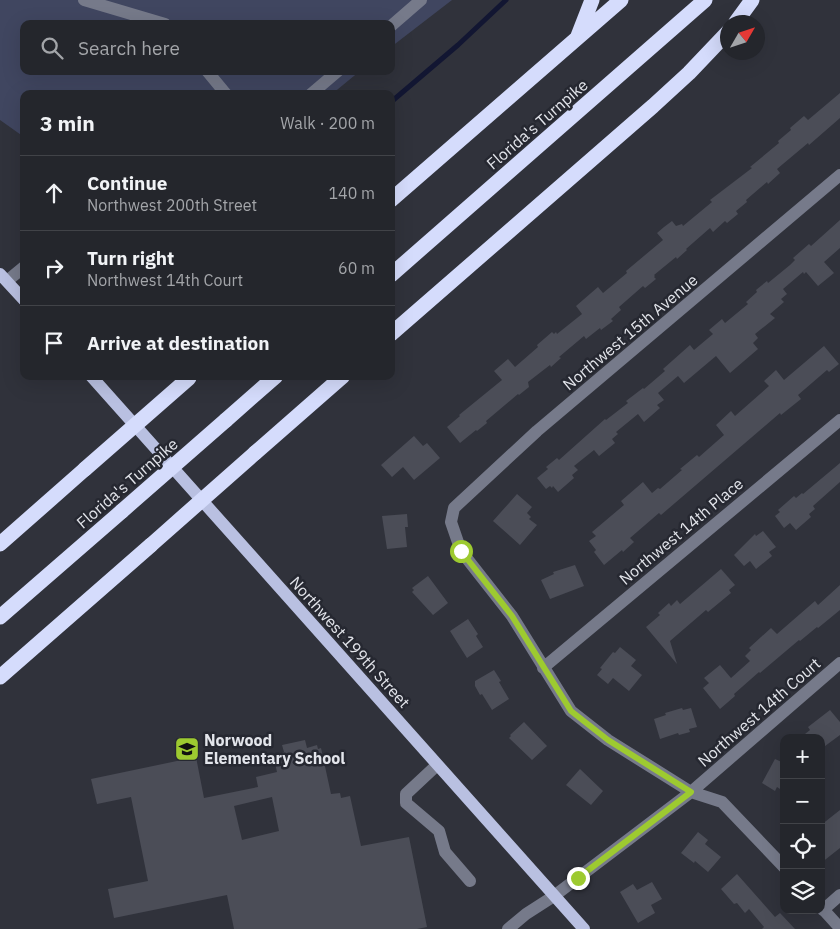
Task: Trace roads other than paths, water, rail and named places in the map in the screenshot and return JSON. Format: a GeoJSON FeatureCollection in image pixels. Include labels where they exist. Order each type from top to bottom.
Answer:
{"type":"FeatureCollection","features":[{"type":"Feature","properties":{"kind":"highway"},"geometry":{"type":"LineString","coordinates":[[577,39],[592,0]]}},
{"type":"Feature","properties":{"kind":"highway"},"geometry":{"type":"LineString","coordinates":[[395,197],[621,0]]}},
{"type":"Feature","properties":{"kind":"highway","name":"Florida's Turnpike"},"geometry":{"type":"LineString","coordinates":[[395,271],[705,0]]}},
{"type":"Feature","properties":{"kind":"highway"},"geometry":{"type":"LineString","coordinates":[[741,15],[752,0]]}},
{"type":"Feature","properties":{"kind":"highway"},"geometry":{"type":"LineString","coordinates":[[395,331],[653,106],[689,73],[720,40]]}},
{"type":"Feature","properties":{"kind":"highway"},"geometry":{"type":"LineString","coordinates":[[0,544],[187,380]]}},
{"type":"Feature","properties":{"kind":"highway","name":"Florida's Turnpike"},"geometry":{"type":"LineString","coordinates":[[0,617],[271,380]]}},
{"type":"Feature","properties":{"kind":"highway"},"geometry":{"type":"LineString","coordinates":[[0,677],[338,380]]}},
{"type":"Feature","properties":{"kind":"main road"},"geometry":{"type":"LineString","coordinates":[[3,278],[20,296]]}},
{"type":"Feature","properties":{"kind":"main road","name":"Northwest 199th Street"},"geometry":{"type":"LineString","coordinates":[[95,380],[584,929]]}},
{"type":"Feature","properties":{"kind":"street"},"geometry":{"type":"LineString","coordinates":[[84,0],[152,20]]}},
{"type":"Feature","properties":{"kind":"street"},"geometry":{"type":"LineString","coordinates":[[395,23],[421,0]]}},
{"type":"Feature","properties":{"kind":"street"},"geometry":{"type":"LineString","coordinates":[[210,75],[223,90]]}},
{"type":"Feature","properties":{"kind":"street"},"geometry":{"type":"LineString","coordinates":[[316,90],[333,75]]}},
{"type":"Feature","properties":{"kind":"street","name":"Northwest 15th Avenue"},"geometry":{"type":"LineString","coordinates":[[544,668],[512,616],[461,551],[451,522],[454,508],[537,431],[840,175]]}},
{"type":"Feature","properties":{"kind":"street"},"geometry":{"type":"LineString","coordinates":[[3,278],[20,269]]}},
{"type":"Feature","properties":{"kind":"street","name":"Northwest 14th Place"},"geometry":{"type":"LineString","coordinates":[[544,668],[840,420]]}},
{"type":"Feature","properties":{"kind":"street","name":"Northwest 14th Court"},"geometry":{"type":"LineString","coordinates":[[508,929],[691,792],[840,664]]}},
{"type":"Feature","properties":{"kind":"street"},"geometry":{"type":"LineString","coordinates":[[544,668],[571,711],[608,740],[691,792],[722,802],[780,863]]}},
{"type":"Feature","properties":{"kind":"street"},"geometry":{"type":"LineString","coordinates":[[437,765],[406,794],[406,803],[439,831],[445,852],[470,881]]}},
{"type":"Feature","properties":{"kind":"street"},"geometry":{"type":"LineString","coordinates":[[825,906],[840,895]]}},
{"type":"Feature","properties":{"kind":"street"},"geometry":{"type":"LineString","coordinates":[[825,911],[840,928]]}},
{"type":"Feature","properties":{"kind":"waterway"},"geometry":{"type":"LineString","coordinates":[[395,99],[458,45],[506,0]]}},
{"type":"Feature","properties":{"kind":"place","name":"Norwood Elementary School"},"geometry":{"type":"Point","coordinates":[187,749]}}]}
